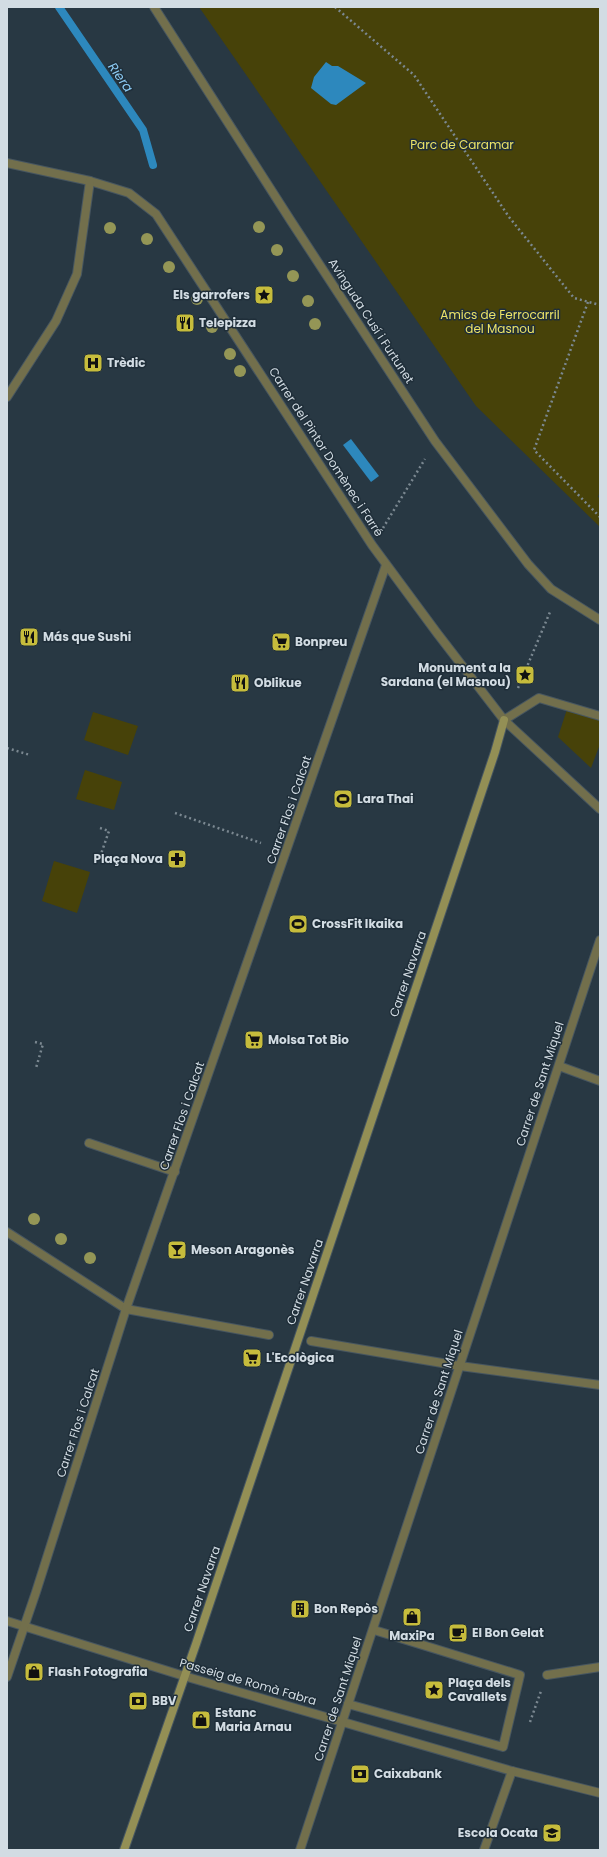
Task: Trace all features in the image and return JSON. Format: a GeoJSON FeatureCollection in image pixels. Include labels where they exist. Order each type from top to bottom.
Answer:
{"type":"FeatureCollection","features":[{"type":"Feature","properties":{"kind":"street","name":"Avinguda Cusí i Furtunet"},"geometry":{"type":"LineString","coordinates":[[154,7],[291,221],[435,441],[528,564],[551,589],[600,620]]}},
{"type":"Feature","properties":{"kind":"street","name":"Carrer del Pintor Domènec i Farré"},"geometry":{"type":"LineString","coordinates":[[7,163],[90,181],[129,193],[156,214],[386,565],[504,720],[600,809]]}},
{"type":"Feature","properties":{"kind":"street"},"geometry":{"type":"LineString","coordinates":[[7,397],[56,321],[77,274],[90,181]]}},
{"type":"Feature","properties":{"kind":"street","name":"Carrer Flos i Calcat"},"geometry":{"type":"LineString","coordinates":[[7,1677],[126,1309],[386,565]]}},
{"type":"Feature","properties":{"kind":"street"},"geometry":{"type":"LineString","coordinates":[[504,720],[539,698],[600,716]]}},
{"type":"Feature","properties":{"kind":"street","name":"Carrer Navarra"},"geometry":{"type":"LineString","coordinates":[[124,1850],[495,752],[504,720]]}},
{"type":"Feature","properties":{"kind":"street","name":"Carrer de Sant Miquel"},"geometry":{"type":"LineString","coordinates":[[300,1850],[374,1630],[600,940]]}},
{"type":"Feature","properties":{"kind":"street"},"geometry":{"type":"LineString","coordinates":[[559,1066],[600,1082]]}},
{"type":"Feature","properties":{"kind":"street"},"geometry":{"type":"LineString","coordinates":[[88,1143],[175,1172]]}},
{"type":"Feature","properties":{"kind":"street"},"geometry":{"type":"LineString","coordinates":[[7,1232],[126,1309],[269,1336]]}},
{"type":"Feature","properties":{"kind":"street"},"geometry":{"type":"LineString","coordinates":[[311,1341],[460,1366],[600,1385]]}},
{"type":"Feature","properties":{"kind":"street","name":"Passeig de Romà Fabra"},"geometry":{"type":"LineString","coordinates":[[7,1621],[184,1676],[512,1771],[600,1793]]}},
{"type":"Feature","properties":{"kind":"street"},"geometry":{"type":"LineString","coordinates":[[348,1704],[503,1746],[520,1675],[374,1630]]}},
{"type":"Feature","properties":{"kind":"street"},"geometry":{"type":"LineString","coordinates":[[547,1675],[600,1667]]}},
{"type":"Feature","properties":{"kind":"street"},"geometry":{"type":"LineString","coordinates":[[484,1850],[512,1771]]}},
{"type":"Feature","properties":{"kind":"path"},"geometry":{"type":"LineString","coordinates":[[335,7],[414,75],[509,217],[574,298],[600,305]]}},
{"type":"Feature","properties":{"kind":"path"},"geometry":{"type":"LineString","coordinates":[[588,302],[534,450],[600,517]]}},
{"type":"Feature","properties":{"kind":"path"},"geometry":{"type":"LineString","coordinates":[[372,544],[435,441]]}},
{"type":"Feature","properties":{"kind":"path"},"geometry":{"type":"LineString","coordinates":[[504,720],[558,594]]}},
{"type":"Feature","properties":{"kind":"path"},"geometry":{"type":"LineString","coordinates":[[7,748],[30,755]]}},
{"type":"Feature","properties":{"kind":"path"},"geometry":{"type":"LineString","coordinates":[[175,813],[261,843]]}},
{"type":"Feature","properties":{"kind":"path"},"geometry":{"type":"LineString","coordinates":[[100,828],[108,831],[101,854]]}},
{"type":"Feature","properties":{"kind":"path"},"geometry":{"type":"LineString","coordinates":[[35,1042],[43,1044],[36,1068]]}},
{"type":"Feature","properties":{"kind":"green space","name":"Parc de Caramar"},"geometry":{"type":"Polygon","coordinates":[[[199,7],[600,7],[600,491],[598,497],[600,498],[600,527],[476,406],[199,7]]]}},
{"type":"Feature","properties":{"kind":"green space"},"geometry":{"type":"Polygon","coordinates":[[[568,706],[600,716],[600,744],[591,768],[558,737],[568,706]]]}},
{"type":"Feature","properties":{"kind":"green space"},"geometry":{"type":"Polygon","coordinates":[[[93,712],[138,726],[128,755],[84,740],[93,712]]]}},
{"type":"Feature","properties":{"kind":"green space"},"geometry":{"type":"Polygon","coordinates":[[[85,770],[122,782],[114,810],[76,799],[85,770]]]}},
{"type":"Feature","properties":{"kind":"green space"},"geometry":{"type":"Polygon","coordinates":[[[54,861],[90,872],[77,913],[42,901],[54,861]]]}},
{"type":"Feature","properties":{"kind":"water"},"geometry":{"type":"Polygon","coordinates":[[[326,62],[332,66],[338,66],[366,83],[336,105],[331,104],[311,88],[314,77],[326,62]]]}},
{"type":"Feature","properties":{"kind":"water"},"geometry":{"type":"Polygon","coordinates":[[[351,439],[379,476],[371,482],[343,445],[351,439]]]}},
{"type":"Feature","properties":{"kind":"waterway","name":"Riera"},"geometry":{"type":"LineString","coordinates":[[59,7],[143,130],[153,165]]}},
{"type":"Feature","properties":{"kind":"place","name":"Els garrofers"},"geometry":{"type":"Point","coordinates":[264,295]}},
{"type":"Feature","properties":{"kind":"place","name":"Telepizza"},"geometry":{"type":"Point","coordinates":[185,323]}},
{"type":"Feature","properties":{"kind":"place","name":"Trèdic"},"geometry":{"type":"Point","coordinates":[93,363]}},
{"type":"Feature","properties":{"kind":"place","name":"Más que Sushi"},"geometry":{"type":"Point","coordinates":[29,637]}},
{"type":"Feature","properties":{"kind":"place","name":"Bonpreu"},"geometry":{"type":"Point","coordinates":[281,642]}},
{"type":"Feature","properties":{"kind":"place","name":"Monument a la Sardana (el Masnou)"},"geometry":{"type":"Point","coordinates":[525,675]}},
{"type":"Feature","properties":{"kind":"place","name":"Oblikue"},"geometry":{"type":"Point","coordinates":[240,683]}},
{"type":"Feature","properties":{"kind":"place","name":"Lara Thai"},"geometry":{"type":"Point","coordinates":[343,799]}},
{"type":"Feature","properties":{"kind":"place","name":"Plaça Nova"},"geometry":{"type":"Point","coordinates":[177,859]}},
{"type":"Feature","properties":{"kind":"place","name":"CrossFit Ikaika"},"geometry":{"type":"Point","coordinates":[298,924]}},
{"type":"Feature","properties":{"kind":"place","name":"Molsa Tot Bio"},"geometry":{"type":"Point","coordinates":[254,1040]}},
{"type":"Feature","properties":{"kind":"place","name":"Meson Aragonès"},"geometry":{"type":"Point","coordinates":[177,1250]}},
{"type":"Feature","properties":{"kind":"place","name":"L'Ecològica"},"geometry":{"type":"Point","coordinates":[252,1358]}},
{"type":"Feature","properties":{"kind":"place","name":"Bon Repòs"},"geometry":{"type":"Point","coordinates":[300,1609]}},
{"type":"Feature","properties":{"kind":"place","name":"MaxiPa"},"geometry":{"type":"Point","coordinates":[412,1617]}},
{"type":"Feature","properties":{"kind":"place","name":"El Bon Gelat"},"geometry":{"type":"Point","coordinates":[458,1633]}},
{"type":"Feature","properties":{"kind":"place","name":"Flash Fotografia"},"geometry":{"type":"Point","coordinates":[34,1672]}},
{"type":"Feature","properties":{"kind":"place","name":"Plaça dels Cavallets"},"geometry":{"type":"Point","coordinates":[434,1690]}},
{"type":"Feature","properties":{"kind":"place","name":"BBV"},"geometry":{"type":"Point","coordinates":[138,1701]}},
{"type":"Feature","properties":{"kind":"place","name":"Estanc Maria Arnau"},"geometry":{"type":"Point","coordinates":[201,1720]}},
{"type":"Feature","properties":{"kind":"place","name":"Caixabank"},"geometry":{"type":"Point","coordinates":[360,1774]}},
{"type":"Feature","properties":{"kind":"place","name":"Escola Ocata"},"geometry":{"type":"Point","coordinates":[552,1833]}},
{"type":"Feature","properties":{"kind":"park label","name":"Amics de Ferrocarril del Masnou"},"geometry":{"type":"Point","coordinates":[500,322]}}]}
